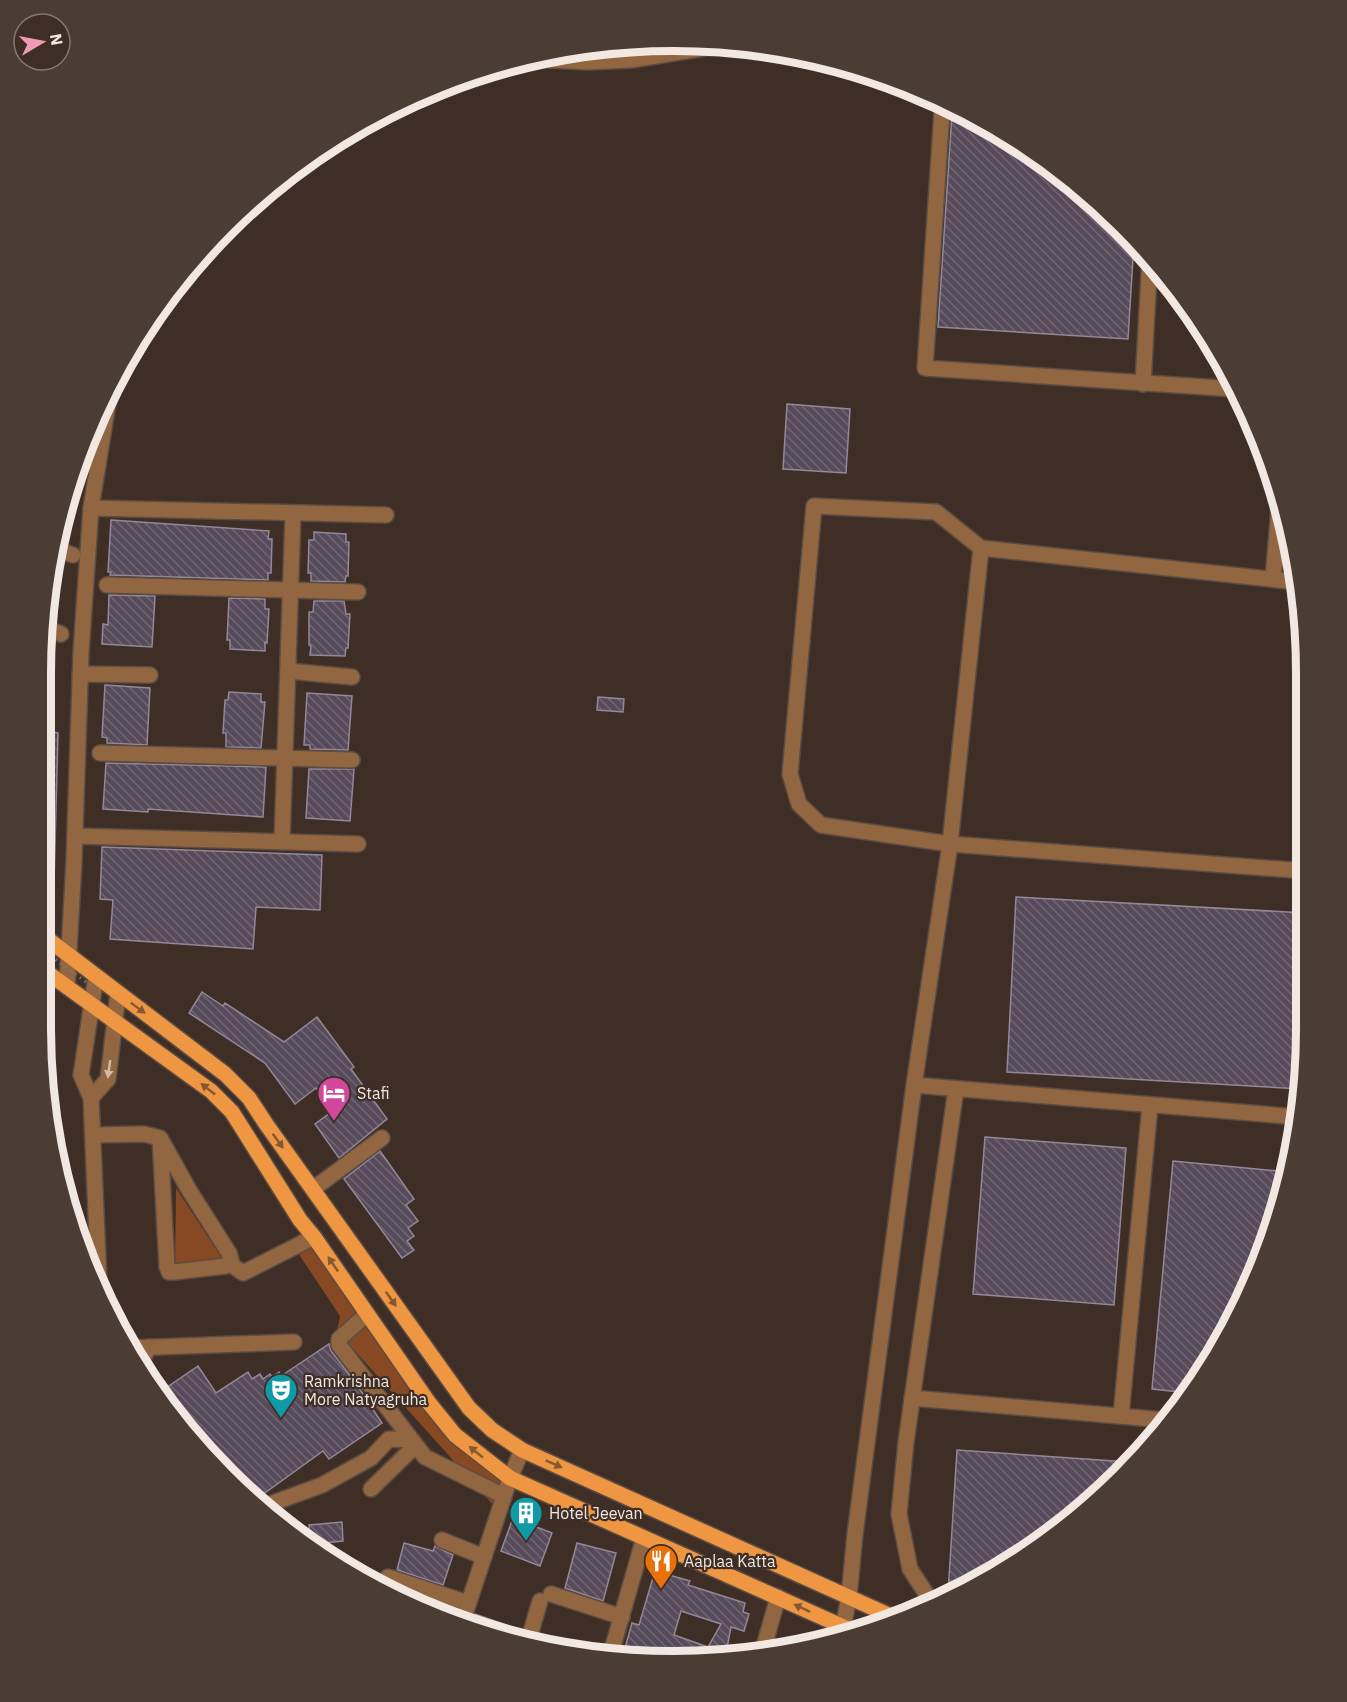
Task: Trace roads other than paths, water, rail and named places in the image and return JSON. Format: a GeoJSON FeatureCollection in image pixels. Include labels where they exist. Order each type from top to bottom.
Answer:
{"type":"FeatureCollection","features":[{"type":"Feature","properties":{"kind":"main road"},"geometry":{"type":"LineString","coordinates":[[51,942],[70,956],[95,982],[118,993],[225,1074],[249,1098],[469,1408],[492,1430],[522,1450],[886,1614]]}},
{"type":"Feature","properties":{"kind":"main road"},"geometry":{"type":"LineString","coordinates":[[51,976],[211,1091],[232,1112],[300,1220],[455,1435],[510,1478],[843,1627]]}},
{"type":"Feature","properties":{"kind":"street"},"geometry":{"type":"LineString","coordinates":[[597,55],[631,60],[685,51]]}},
{"type":"Feature","properties":{"kind":"street"},"geometry":{"type":"LineString","coordinates":[[942,112],[925,368],[1227,389]]}},
{"type":"Feature","properties":{"kind":"street"},"geometry":{"type":"LineString","coordinates":[[1143,384],[1149,272]]}},
{"type":"Feature","properties":{"kind":"street"},"geometry":{"type":"LineString","coordinates":[[67,987],[80,674],[91,508],[106,419]]}},
{"type":"Feature","properties":{"kind":"street"},"geometry":{"type":"LineString","coordinates":[[1289,581],[981,548],[936,512],[814,506],[790,774],[799,804],[821,825],[950,844],[1296,870]]}},
{"type":"Feature","properties":{"kind":"street"},"geometry":{"type":"LineString","coordinates":[[91,508],[386,515]]}},
{"type":"Feature","properties":{"kind":"street"},"geometry":{"type":"LineString","coordinates":[[282,842],[293,514]]}},
{"type":"Feature","properties":{"kind":"street"},"geometry":{"type":"LineString","coordinates":[[1273,579],[1278,524]]}},
{"type":"Feature","properties":{"kind":"street"},"geometry":{"type":"LineString","coordinates":[[849,1626],[849,1597],[855,1534],[914,1085],[950,844],[981,548]]}},
{"type":"Feature","properties":{"kind":"street"},"geometry":{"type":"LineString","coordinates":[[63,552],[73,555]]}},
{"type":"Feature","properties":{"kind":"street"},"geometry":{"type":"LineString","coordinates":[[107,585],[358,592]]}},
{"type":"Feature","properties":{"kind":"street"},"geometry":{"type":"LineString","coordinates":[[52,631],[61,634]]}},
{"type":"Feature","properties":{"kind":"street"},"geometry":{"type":"LineString","coordinates":[[288,671],[352,677]]}},
{"type":"Feature","properties":{"kind":"street"},"geometry":{"type":"LineString","coordinates":[[80,674],[150,675]]}},
{"type":"Feature","properties":{"kind":"street"},"geometry":{"type":"LineString","coordinates":[[100,753],[285,760],[352,760]]}},
{"type":"Feature","properties":{"kind":"street"},"geometry":{"type":"LineString","coordinates":[[75,836],[358,844]]}},
{"type":"Feature","properties":{"kind":"street"},"geometry":{"type":"LineString","coordinates":[[95,982],[81,1075],[91,1098],[98,1268]]}},
{"type":"Feature","properties":{"kind":"street"},"geometry":{"type":"LineString","coordinates":[[91,1098],[108,1079],[118,993]]}},
{"type":"Feature","properties":{"kind":"street"},"geometry":{"type":"LineString","coordinates":[[914,1085],[1290,1116]]}},
{"type":"Feature","properties":{"kind":"street"},"geometry":{"type":"LineString","coordinates":[[928,1597],[910,1569],[899,1514],[912,1398],[956,1089]]}},
{"type":"Feature","properties":{"kind":"street"},"geometry":{"type":"LineString","coordinates":[[1121,1416],[1150,1105]]}},
{"type":"Feature","properties":{"kind":"street"},"geometry":{"type":"LineString","coordinates":[[93,1135],[144,1134],[160,1138],[189,1190],[229,1253],[231,1260],[226,1266],[169,1272],[160,1138]]}},
{"type":"Feature","properties":{"kind":"street"},"geometry":{"type":"LineString","coordinates":[[313,1190],[382,1138]]}},
{"type":"Feature","properties":{"kind":"street"},"geometry":{"type":"LineString","coordinates":[[229,1263],[243,1273],[314,1237]]}},
{"type":"Feature","properties":{"kind":"street"},"geometry":{"type":"LineString","coordinates":[[367,1314],[339,1339],[339,1345],[425,1457],[504,1496]]}},
{"type":"Feature","properties":{"kind":"street"},"geometry":{"type":"LineString","coordinates":[[139,1347],[294,1342]]}},
{"type":"Feature","properties":{"kind":"street"},"geometry":{"type":"LineString","coordinates":[[144,1356],[149,1347]]}},
{"type":"Feature","properties":{"kind":"street"},"geometry":{"type":"LineString","coordinates":[[912,1398],[1157,1419]]}},
{"type":"Feature","properties":{"kind":"street"},"geometry":{"type":"LineString","coordinates":[[271,1504],[322,1485],[371,1458],[389,1439],[413,1443]]}},
{"type":"Feature","properties":{"kind":"street"},"geometry":{"type":"LineString","coordinates":[[371,1489],[413,1443]]}},
{"type":"Feature","properties":{"kind":"street"},"geometry":{"type":"LineString","coordinates":[[465,1615],[510,1478],[522,1450]]}},
{"type":"Feature","properties":{"kind":"street"},"geometry":{"type":"LineString","coordinates":[[612,1648],[644,1538]]}},
{"type":"Feature","properties":{"kind":"street"},"geometry":{"type":"LineString","coordinates":[[442,1540],[484,1557]]}},
{"type":"Feature","properties":{"kind":"street"},"geometry":{"type":"LineString","coordinates":[[388,1577],[468,1603]]}},
{"type":"Feature","properties":{"kind":"street"},"geometry":{"type":"LineString","coordinates":[[766,1644],[778,1597]]}},
{"type":"Feature","properties":{"kind":"street"},"geometry":{"type":"LineString","coordinates":[[531,1634],[546,1598],[621,1617]]}},
{"type":"Feature","properties":{"kind":"place","name":"Stafi"},"geometry":{"type":"Point","coordinates":[334,1122]}},
{"type":"Feature","properties":{"kind":"place","name":"Ramkrishna More Natyagruha"},"geometry":{"type":"Point","coordinates":[281,1419]}},
{"type":"Feature","properties":{"kind":"place","name":"Hotel Jeevan"},"geometry":{"type":"Point","coordinates":[526,1542]}},
{"type":"Feature","properties":{"kind":"place","name":"Aaplaa Katta"},"geometry":{"type":"Point","coordinates":[661,1590]}}]}
